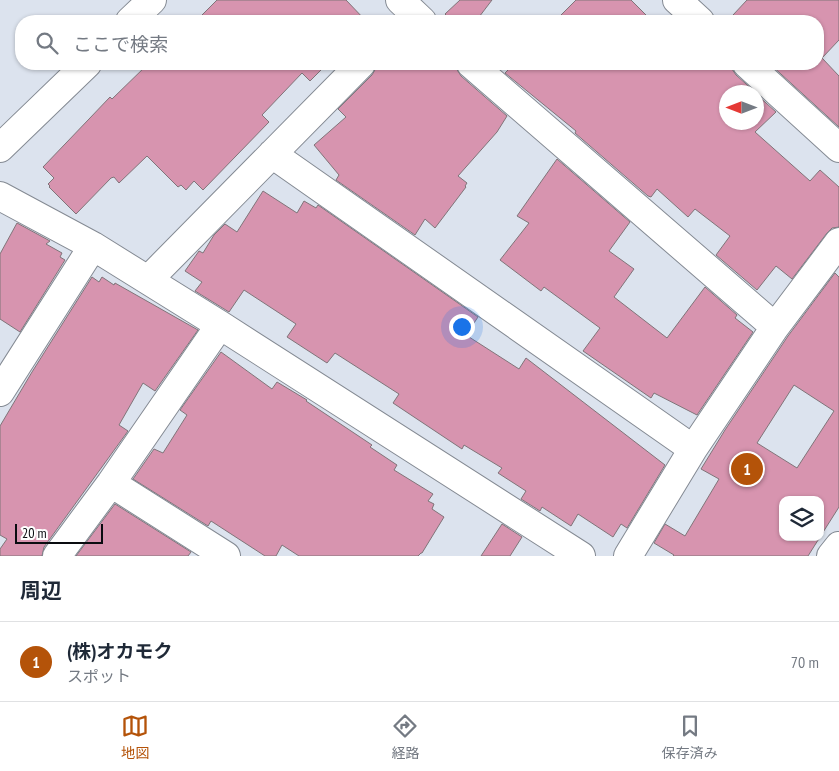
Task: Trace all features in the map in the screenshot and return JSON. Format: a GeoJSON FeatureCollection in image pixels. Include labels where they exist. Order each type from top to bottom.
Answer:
{"type":"FeatureCollection","features":[{"type":"Feature","properties":{"kind":"street"},"geometry":{"type":"LineString","coordinates":[[136,15],[152,0]]}},
{"type":"Feature","properties":{"kind":"street"},"geometry":{"type":"LineString","coordinates":[[677,0],[693,15]]}},
{"type":"Feature","properties":{"kind":"street"},"geometry":{"type":"LineString","coordinates":[[0,148],[81,70]]}},
{"type":"Feature","properties":{"kind":"street"},"geometry":{"type":"LineString","coordinates":[[148,280],[355,70]]}},
{"type":"Feature","properties":{"kind":"street"},"geometry":{"type":"LineString","coordinates":[[478,70],[774,327]]}},
{"type":"Feature","properties":{"kind":"street"},"geometry":{"type":"LineString","coordinates":[[754,70],[839,148]]}},
{"type":"Feature","properties":{"kind":"street"},"geometry":{"type":"LineString","coordinates":[[272,154],[694,449]]}},
{"type":"Feature","properties":{"kind":"street"},"geometry":{"type":"LineString","coordinates":[[0,196],[92,246],[220,324],[581,556]]}},
{"type":"Feature","properties":{"kind":"street"},"geometry":{"type":"LineString","coordinates":[[628,556],[694,449],[774,327],[839,242]]}},
{"type":"Feature","properties":{"kind":"street"},"geometry":{"type":"LineString","coordinates":[[0,392],[92,246]]}},
{"type":"Feature","properties":{"kind":"street"},"geometry":{"type":"LineString","coordinates":[[57,556],[111,483],[220,324]]}},
{"type":"Feature","properties":{"kind":"street"},"geometry":{"type":"LineString","coordinates":[[111,483],[226,556]]}},
{"type":"Feature","properties":{"kind":"street"},"geometry":{"type":"LineString","coordinates":[[831,556],[839,546]]}},
{"type":"Feature","properties":{"kind":"building"},"geometry":{"type":"Polygon","coordinates":[[[217,0],[346,0],[360,15],[202,15],[217,0]]]}},
{"type":"Feature","properties":{"kind":"building"},"geometry":{"type":"Polygon","coordinates":[[[460,0],[492,0],[481,15],[445,14],[460,0]]]}},
{"type":"Feature","properties":{"kind":"building"},"geometry":{"type":"Polygon","coordinates":[[[576,0],[631,0],[646,15],[561,15],[576,0]]]}},
{"type":"Feature","properties":{"kind":"building"},"geometry":{"type":"Polygon","coordinates":[[[747,0],[839,0],[839,40],[824,56],[824,15],[733,15],[747,0]]]}},
{"type":"Feature","properties":{"kind":"building"},"geometry":{"type":"Polygon","coordinates":[[[824,60],[839,76],[839,127],[777,70],[824,70],[824,60]]]}},
{"type":"Feature","properties":{"kind":"building"},"geometry":{"type":"Polygon","coordinates":[[[142,70],[321,70],[310,81],[302,73],[262,115],[269,122],[203,190],[194,181],[186,190],[181,185],[178,187],[147,156],[119,183],[114,177],[111,178],[76,214],[49,187],[48,184],[54,178],[43,167],[110,97],[112,99],[142,70]]]}},
{"type":"Feature","properties":{"kind":"building"},"geometry":{"type":"Polygon","coordinates":[[[375,70],[457,70],[461,76],[507,116],[497,132],[458,176],[467,183],[466,187],[435,228],[425,219],[415,235],[336,180],[339,175],[314,145],[346,117],[338,109],[375,70]]]}},
{"type":"Feature","properties":{"kind":"building"},"geometry":{"type":"Polygon","coordinates":[[[508,70],[733,70],[747,85],[719,85],[719,130],[757,130],[755,132],[810,181],[820,170],[839,187],[839,227],[832,228],[827,233],[792,279],[776,266],[757,290],[716,255],[730,236],[695,209],[688,217],[657,189],[651,197],[648,196],[575,133],[576,131],[505,73],[508,70]]]}},
{"type":"Feature","properties":{"kind":"building"},"geometry":{"type":"Polygon","coordinates":[[[764,101],[776,112],[764,123],[764,101]]]}},
{"type":"Feature","properties":{"kind":"building"},"geometry":{"type":"Polygon","coordinates":[[[557,159],[630,222],[609,251],[634,269],[614,297],[667,338],[705,287],[737,315],[735,318],[753,332],[697,415],[654,393],[651,398],[583,351],[600,328],[544,287],[541,291],[500,260],[529,223],[517,216],[557,159]]]}},
{"type":"Feature","properties":{"kind":"building"},"geometry":{"type":"Polygon","coordinates":[[[263,191],[297,213],[304,201],[316,208],[318,205],[478,317],[466,335],[519,369],[526,358],[665,465],[627,528],[621,524],[613,537],[578,514],[571,526],[542,507],[540,511],[521,499],[526,491],[498,473],[502,468],[464,445],[462,449],[393,403],[399,394],[335,353],[327,363],[287,337],[296,324],[244,290],[229,312],[195,291],[202,282],[185,271],[199,251],[203,253],[214,235],[225,224],[237,232],[263,191]]]}},
{"type":"Feature","properties":{"kind":"building"},"geometry":{"type":"Polygon","coordinates":[[[17,223],[50,241],[46,244],[62,253],[60,257],[65,260],[20,332],[0,319],[0,254],[17,223]]]}},
{"type":"Feature","properties":{"kind":"building"},"geometry":{"type":"Polygon","coordinates":[[[835,273],[839,277],[839,507],[824,531],[824,496],[779,496],[779,541],[817,541],[808,556],[673,556],[654,543],[665,524],[685,536],[719,479],[701,469],[788,336],[835,273]],[[794,385],[757,443],[797,468],[834,411],[794,385]]]}},
{"type":"Feature","properties":{"kind":"building"},"geometry":{"type":"Polygon","coordinates":[[[92,277],[99,282],[102,277],[114,285],[115,283],[198,330],[155,391],[143,383],[119,425],[128,431],[44,547],[42,556],[0,556],[0,549],[7,539],[0,535],[0,426],[92,277]]]}},
{"type":"Feature","properties":{"kind":"building"},"geometry":{"type":"Polygon","coordinates":[[[221,352],[272,389],[277,382],[307,400],[372,445],[370,447],[397,465],[394,470],[433,494],[428,501],[434,504],[432,509],[444,517],[422,553],[418,556],[299,556],[282,545],[276,556],[265,556],[211,521],[208,526],[133,479],[154,449],[163,453],[187,415],[180,410],[221,352]]]}},
{"type":"Feature","properties":{"kind":"building"},"geometry":{"type":"Polygon","coordinates":[[[115,504],[191,552],[188,556],[76,556],[115,504]]]}},
{"type":"Feature","properties":{"kind":"building"},"geometry":{"type":"Polygon","coordinates":[[[502,524],[522,537],[510,556],[481,556],[502,524]]]}},
{"type":"Feature","properties":{"kind":"place","name":"(株)オカモク"},"geometry":{"type":"Point","coordinates":[747,469]}}]}
